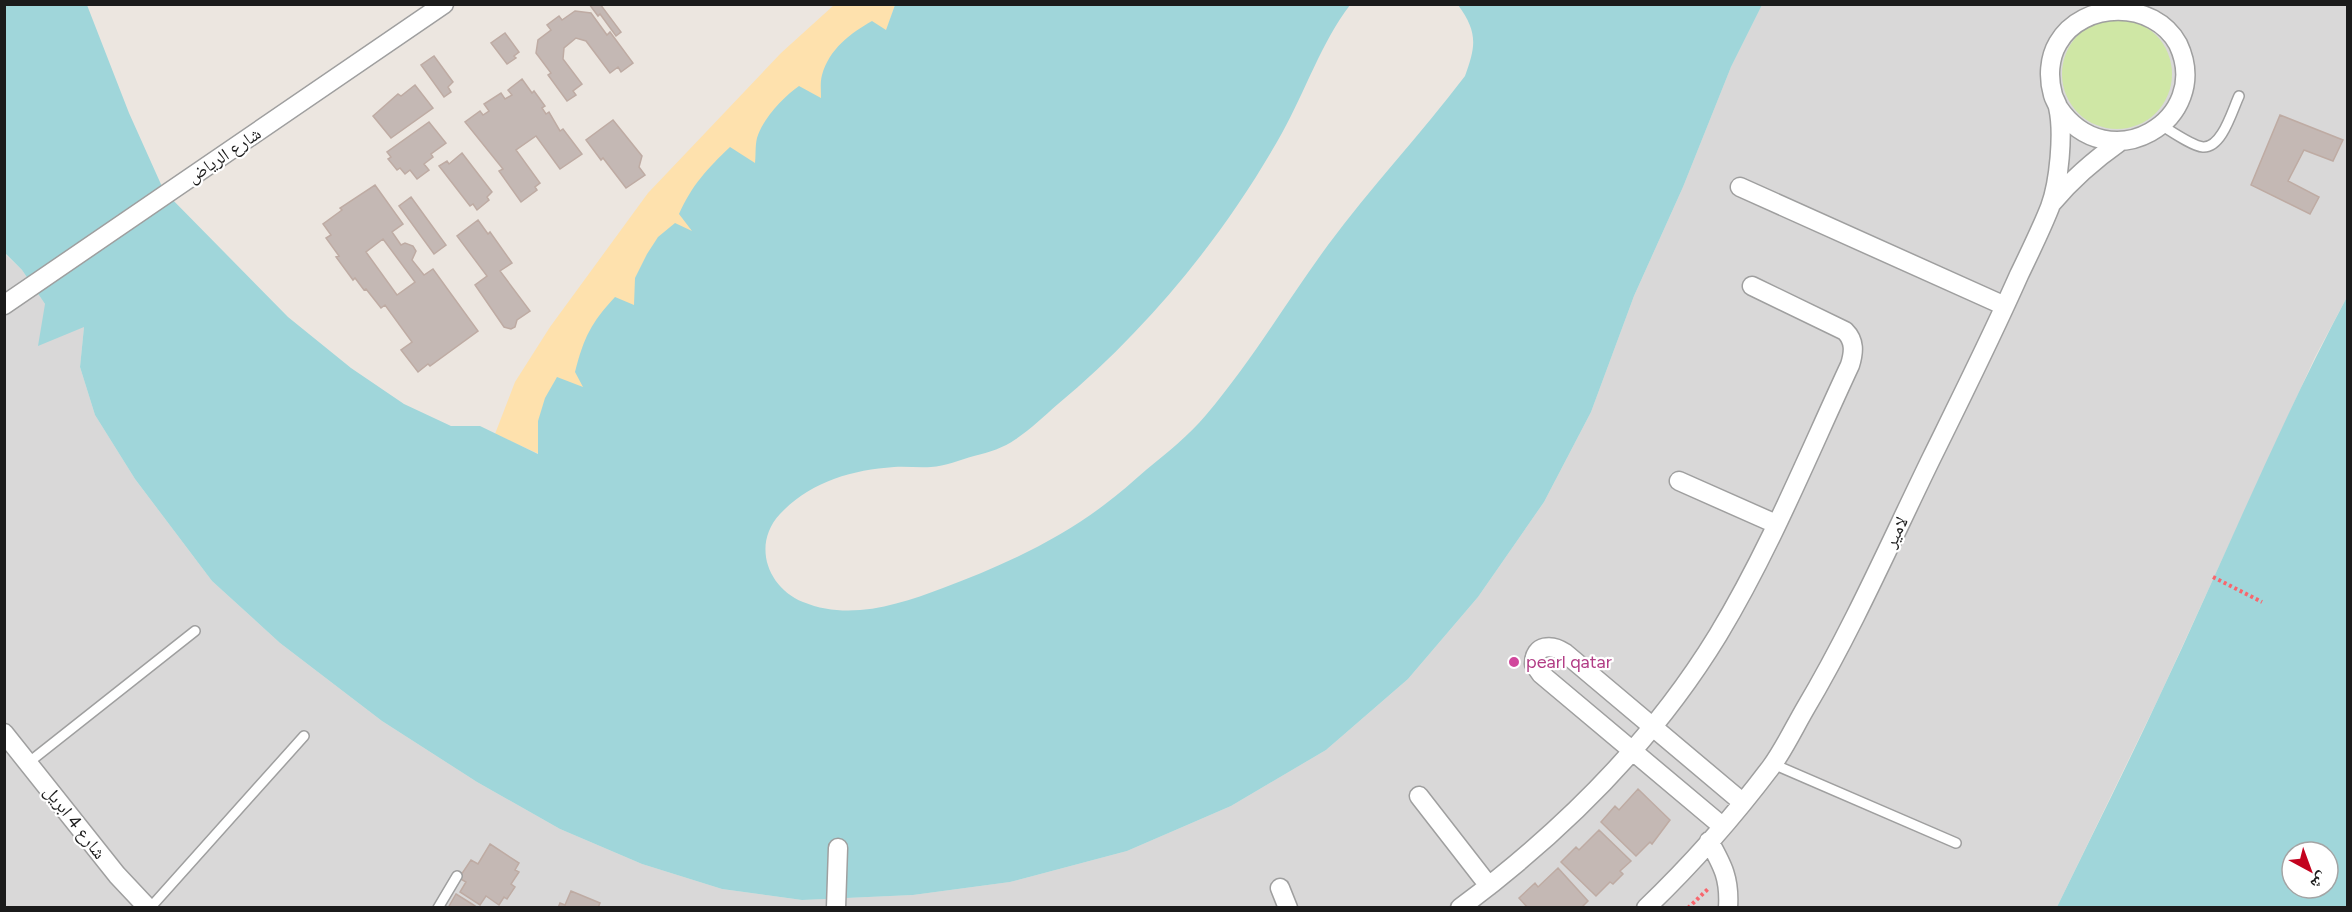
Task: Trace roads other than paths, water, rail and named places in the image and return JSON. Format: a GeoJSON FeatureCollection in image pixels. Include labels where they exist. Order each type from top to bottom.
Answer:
{"type":"FeatureCollection","features":[{"type":"Feature","properties":{"kind":"street","name":"شارع الرياض"},"geometry":{"type":"LineString","coordinates":[[4,305],[444,4]]}},
{"type":"Feature","properties":{"kind":"street"},"geometry":{"type":"LineString","coordinates":[[2108,8],[2130,8],[2150,15],[2167,28],[2174,37],[2182,57],[2184,78],[2183,89],[2175,109],[2161,125],[2142,137],[2121,141],[2089,136],[2071,124],[2058,107],[2051,86],[2050,65],[2057,44],[2070,27],[2087,14],[2108,8]]}},
{"type":"Feature","properties":{"kind":"street","name":"لامير"},"geometry":{"type":"LineString","coordinates":[[1646,908],[1709,841],[1773,764],[1828,670],[2005,306],[2051,205],[2057,175],[2060,135],[2058,107]]}},
{"type":"Feature","properties":{"kind":"street","name":"لامير"},"geometry":{"type":"LineString","coordinates":[[2051,205],[2079,173],[2121,141]]}},
{"type":"Feature","properties":{"kind":"street"},"geometry":{"type":"LineString","coordinates":[[1740,187],[2005,306]]}},
{"type":"Feature","properties":{"kind":"street"},"geometry":{"type":"LineString","coordinates":[[1460,908],[1577,810],[1653,727],[1718,636],[1776,524],[1854,352],[1853,345],[1845,331],[1752,286]]}},
{"type":"Feature","properties":{"kind":"street"},"geometry":{"type":"LineString","coordinates":[[1679,481],[1776,524]]}},
{"type":"Feature","properties":{"kind":"street"},"geometry":{"type":"LineString","coordinates":[[1722,826],[1541,674],[1534,664],[1537,652],[1545,646],[1551,646],[1565,653],[1742,802]]}},
{"type":"Feature","properties":{"kind":"street","name":"شارع 4 ابريل"},"geometry":{"type":"LineString","coordinates":[[4,733],[117,875],[149,908]]}},
{"type":"Feature","properties":{"kind":"street"},"geometry":{"type":"LineString","coordinates":[[1419,796],[1489,886]]}},
{"type":"Feature","properties":{"kind":"street"},"geometry":{"type":"LineString","coordinates":[[1709,841],[1725,870],[1730,888],[1728,908]]}},
{"type":"Feature","properties":{"kind":"street"},"geometry":{"type":"LineString","coordinates":[[836,908],[837,848]]}},
{"type":"Feature","properties":{"kind":"street"},"geometry":{"type":"LineString","coordinates":[[1280,888],[1288,908]]}},
{"type":"Feature","properties":{"kind":"lane"},"geometry":{"type":"LineString","coordinates":[[2161,125],[2201,147],[2212,146],[2219,139],[2239,96]]}},
{"type":"Feature","properties":{"kind":"lane"},"geometry":{"type":"LineString","coordinates":[[28,763],[195,631]]}},
{"type":"Feature","properties":{"kind":"lane"},"geometry":{"type":"LineString","coordinates":[[149,908],[304,736]]}},
{"type":"Feature","properties":{"kind":"lane"},"geometry":{"type":"LineString","coordinates":[[1773,764],[1956,843]]}},
{"type":"Feature","properties":{"kind":"lane"},"geometry":{"type":"LineString","coordinates":[[438,908],[456,876]]}},
{"type":"Feature","properties":{"kind":"water"},"geometry":{"type":"Polygon","coordinates":[[[4,5],[87,5],[129,113],[164,191],[288,317],[351,368],[404,404],[451,426],[480,426],[538,454],[538,421],[545,398],[557,377],[583,387],[575,372],[589,331],[615,297],[634,305],[635,278],[658,237],[675,223],[692,231],[679,214],[689,194],[701,178],[730,147],[755,163],[757,138],[774,109],[799,86],[821,98],[822,75],[835,50],[856,31],[872,21],[886,30],[895,5],[1350,5],[1331,34],[1282,133],[1236,208],[1182,279],[1123,344],[1091,375],[1027,431],[1001,447],[936,466],[894,467],[847,475],[804,494],[780,514],[771,526],[765,551],[768,564],[780,586],[803,602],[820,608],[856,610],[891,605],[926,594],[985,571],[1047,542],[1110,501],[1192,430],[1238,374],[1344,223],[1465,76],[1473,39],[1469,23],[1458,5],[1762,5],[1731,67],[1683,187],[1634,296],[1591,412],[1544,502],[1478,597],[1408,679],[1326,750],[1231,806],[1127,851],[1010,882],[913,895],[802,900],[722,889],[642,864],[560,829],[477,782],[382,721],[280,643],[212,581],[135,479],[95,415],[80,367],[84,327],[38,346],[45,304],[22,270],[5,253],[4,5]]]}},
{"type":"Feature","properties":{"kind":"water"},"geometry":{"type":"Polygon","coordinates":[[[2347,297],[2347,907],[2057,907],[2147,722],[2298,395],[2347,297]]]}},
{"type":"Feature","properties":{"kind":"place","name":"pearl qatar"},"geometry":{"type":"Point","coordinates":[1514,662]}}]}
